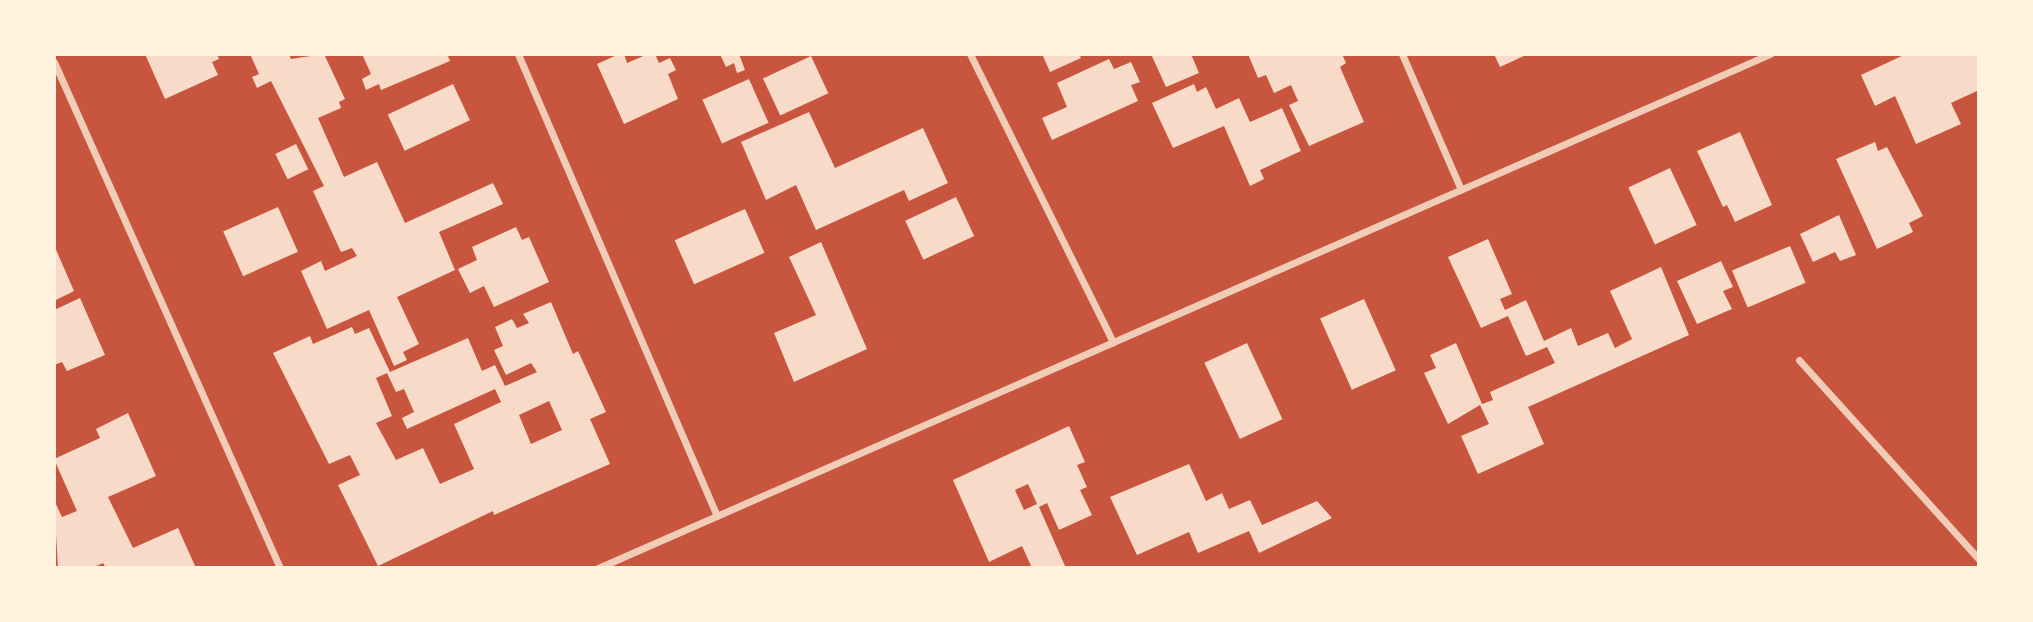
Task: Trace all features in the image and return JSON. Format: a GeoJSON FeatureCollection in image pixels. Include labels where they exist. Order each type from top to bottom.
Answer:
{"type":"FeatureCollection","features":[{"type":"Feature","properties":{"kind":"street"},"geometry":{"type":"LineString","coordinates":[[518,54],[717,516]]}},
{"type":"Feature","properties":{"kind":"street"},"geometry":{"type":"LineString","coordinates":[[970,54],[1113,342]]}},
{"type":"Feature","properties":{"kind":"street"},"geometry":{"type":"LineString","coordinates":[[1402,54],[1461,190]]}},
{"type":"Feature","properties":{"kind":"street"},"geometry":{"type":"LineString","coordinates":[[598,568],[1770,54]]}},
{"type":"Feature","properties":{"kind":"street"},"geometry":{"type":"LineString","coordinates":[[54,62],[280,568]]}},
{"type":"Feature","properties":{"kind":"street"},"geometry":{"type":"LineString","coordinates":[[1799,360],[1979,559]]}},
{"type":"Feature","properties":{"kind":"building"},"geometry":{"type":"Polygon","coordinates":[[[145,54],[217,54],[219,59],[212,62],[218,75],[165,99],[145,54]]]}},
{"type":"Feature","properties":{"kind":"building"},"geometry":{"type":"Polygon","coordinates":[[[250,54],[289,54],[291,59],[324,54],[345,99],[339,102],[341,108],[318,118],[344,177],[377,162],[405,223],[493,183],[503,204],[439,232],[455,270],[397,297],[419,344],[403,352],[407,360],[394,366],[369,310],[327,329],[301,271],[321,261],[325,271],[357,256],[352,248],[341,252],[313,191],[324,186],[271,81],[257,88],[252,77],[259,74],[250,54]]]}},
{"type":"Feature","properties":{"kind":"building"},"geometry":{"type":"Polygon","coordinates":[[[362,54],[447,54],[450,61],[381,90],[379,84],[366,90],[362,79],[371,74],[362,54]]]}},
{"type":"Feature","properties":{"kind":"building"},"geometry":{"type":"Polygon","coordinates":[[[624,54],[627,63],[648,54],[655,54],[659,63],[670,58],[676,70],[668,74],[678,99],[624,124],[597,64],[624,54]]]}},
{"type":"Feature","properties":{"kind":"building"},"geometry":{"type":"Polygon","coordinates":[[[720,54],[739,54],[745,70],[737,73],[734,63],[726,67],[720,54]]]}},
{"type":"Feature","properties":{"kind":"building"},"geometry":{"type":"Polygon","coordinates":[[[1042,54],[1079,54],[1081,58],[1050,72],[1042,54]]]}},
{"type":"Feature","properties":{"kind":"building"},"geometry":{"type":"Polygon","coordinates":[[[1151,54],[1191,54],[1199,73],[1166,87],[1151,54]]]}},
{"type":"Feature","properties":{"kind":"building"},"geometry":{"type":"Polygon","coordinates":[[[1248,54],[1342,54],[1346,63],[1340,67],[1364,122],[1309,146],[1289,105],[1298,101],[1291,85],[1274,93],[1266,75],[1258,78],[1248,54]]]}},
{"type":"Feature","properties":{"kind":"building"},"geometry":{"type":"Polygon","coordinates":[[[1494,54],[1528,54],[1500,67],[1494,54]]]}},
{"type":"Feature","properties":{"kind":"building"},"geometry":{"type":"Polygon","coordinates":[[[1906,54],[1979,54],[1979,90],[1951,103],[1961,124],[1916,144],[1895,96],[1875,106],[1861,75],[1906,54]]]}},
{"type":"Feature","properties":{"kind":"building"},"geometry":{"type":"Polygon","coordinates":[[[811,56],[828,93],[780,116],[763,78],[811,56]]]}},
{"type":"Feature","properties":{"kind":"building"},"geometry":{"type":"Polygon","coordinates":[[[1109,59],[1114,69],[1131,62],[1140,82],[1131,85],[1138,101],[1052,140],[1042,118],[1067,107],[1057,83],[1109,59]]]}},
{"type":"Feature","properties":{"kind":"building"},"geometry":{"type":"Polygon","coordinates":[[[749,79],[769,123],[722,144],[702,100],[749,79]]]}},
{"type":"Feature","properties":{"kind":"building"},"geometry":{"type":"Polygon","coordinates":[[[453,84],[470,120],[405,151],[388,114],[453,84]]]}},
{"type":"Feature","properties":{"kind":"building"},"geometry":{"type":"Polygon","coordinates":[[[1194,84],[1197,92],[1206,87],[1216,109],[1239,98],[1250,122],[1282,108],[1301,151],[1260,170],[1264,179],[1250,186],[1224,126],[1173,148],[1152,103],[1194,84]]]}},
{"type":"Feature","properties":{"kind":"building"},"geometry":{"type":"Polygon","coordinates":[[[809,112],[835,168],[923,128],[948,183],[909,201],[904,190],[816,230],[796,185],[766,200],[741,142],[809,112]]]}},
{"type":"Feature","properties":{"kind":"building"},"geometry":{"type":"Polygon","coordinates":[[[1740,132],[1772,205],[1735,222],[1727,205],[1723,207],[1697,151],[1740,132]]]}},
{"type":"Feature","properties":{"kind":"building"},"geometry":{"type":"Polygon","coordinates":[[[1875,142],[1878,151],[1887,147],[1923,216],[1909,223],[1913,232],[1877,249],[1836,159],[1875,142]]]}},
{"type":"Feature","properties":{"kind":"building"},"geometry":{"type":"Polygon","coordinates":[[[296,144],[308,169],[288,179],[275,154],[296,144]]]}},
{"type":"Feature","properties":{"kind":"building"},"geometry":{"type":"Polygon","coordinates":[[[1670,168],[1697,225],[1655,245],[1628,187],[1670,168]]]}},
{"type":"Feature","properties":{"kind":"building"},"geometry":{"type":"Polygon","coordinates":[[[956,197],[974,236],[923,260],[905,221],[956,197]]]}},
{"type":"Feature","properties":{"kind":"building"},"geometry":{"type":"Polygon","coordinates":[[[278,207],[298,252],[243,276],[223,231],[278,207]]]}},
{"type":"Feature","properties":{"kind":"building"},"geometry":{"type":"Polygon","coordinates":[[[745,209],[765,253],[694,284],[675,240],[745,209]]]}},
{"type":"Feature","properties":{"kind":"building"},"geometry":{"type":"Polygon","coordinates":[[[1839,215],[1856,255],[1840,261],[1835,252],[1813,262],[1800,234],[1839,215]]]}},
{"type":"Feature","properties":{"kind":"building"},"geometry":{"type":"Polygon","coordinates":[[[516,227],[522,240],[529,237],[549,282],[494,307],[484,286],[470,293],[458,269],[477,260],[472,247],[516,227]]]}},
{"type":"Feature","properties":{"kind":"building"},"geometry":{"type":"Polygon","coordinates":[[[1488,239],[1512,294],[1500,299],[1505,310],[1526,300],[1544,341],[1571,328],[1578,346],[1608,333],[1615,348],[1632,339],[1610,291],[1661,267],[1689,335],[1528,407],[1544,444],[1478,474],[1461,436],[1489,424],[1480,405],[1448,424],[1424,373],[1436,368],[1430,355],[1456,343],[1482,404],[1493,400],[1490,392],[1555,363],[1547,347],[1526,356],[1508,316],[1481,328],[1448,257],[1488,239]]]}},
{"type":"Feature","properties":{"kind":"building"},"geometry":{"type":"Polygon","coordinates":[[[821,242],[867,349],[794,382],[774,333],[816,315],[789,257],[821,242]]]}},
{"type":"Feature","properties":{"kind":"building"},"geometry":{"type":"Polygon","coordinates":[[[54,245],[74,291],[54,301],[54,245]]]}},
{"type":"Feature","properties":{"kind":"building"},"geometry":{"type":"Polygon","coordinates":[[[1790,246],[1806,283],[1748,307],[1732,271],[1790,246]]]}},
{"type":"Feature","properties":{"kind":"building"},"geometry":{"type":"Polygon","coordinates":[[[1721,261],[1733,287],[1723,291],[1732,309],[1697,324],[1677,281],[1721,261]]]}},
{"type":"Feature","properties":{"kind":"building"},"geometry":{"type":"Polygon","coordinates":[[[80,298],[105,355],[67,371],[62,362],[54,365],[54,310],[80,298]]]}},
{"type":"Feature","properties":{"kind":"building"},"geometry":{"type":"Polygon","coordinates":[[[1364,299],[1396,370],[1352,390],[1320,319],[1364,299]]]}},
{"type":"Feature","properties":{"kind":"building"},"geometry":{"type":"Polygon","coordinates":[[[551,302],[573,354],[578,351],[606,412],[590,419],[610,464],[494,515],[493,511],[378,566],[338,485],[360,475],[350,455],[329,464],[273,353],[310,336],[313,344],[352,327],[355,334],[369,328],[390,372],[468,338],[482,371],[495,365],[505,386],[537,372],[531,363],[506,375],[494,350],[503,346],[495,327],[512,319],[517,328],[529,323],[523,314],[551,302]],[[387,373],[376,378],[392,416],[376,423],[396,460],[423,448],[440,484],[474,469],[454,424],[501,402],[495,389],[407,429],[402,418],[414,412],[404,389],[396,392],[387,373]],[[549,401],[519,415],[531,444],[562,430],[549,401]]]}},
{"type":"Feature","properties":{"kind":"building"},"geometry":{"type":"Polygon","coordinates":[[[1247,343],[1282,419],[1240,439],[1204,363],[1247,343]]]}},
{"type":"Feature","properties":{"kind":"building"},"geometry":{"type":"Polygon","coordinates":[[[128,413],[156,476],[108,497],[133,548],[178,528],[196,568],[106,568],[103,563],[92,568],[58,568],[54,500],[62,517],[77,511],[54,459],[100,438],[96,429],[128,413]]]}},
{"type":"Feature","properties":{"kind":"building"},"geometry":{"type":"Polygon","coordinates":[[[1069,426],[1085,462],[1077,465],[1087,487],[1080,490],[1092,515],[1059,530],[1047,503],[1039,507],[1065,566],[1032,568],[1022,546],[989,562],[953,480],[1069,426]],[[1028,484],[1015,490],[1024,510],[1037,504],[1028,484]]]}},
{"type":"Feature","properties":{"kind":"building"},"geometry":{"type":"Polygon","coordinates":[[[1189,464],[1206,501],[1222,493],[1229,509],[1250,500],[1262,525],[1317,501],[1332,518],[1259,553],[1249,531],[1198,553],[1189,532],[1137,555],[1110,497],[1189,464]]]}}]}
